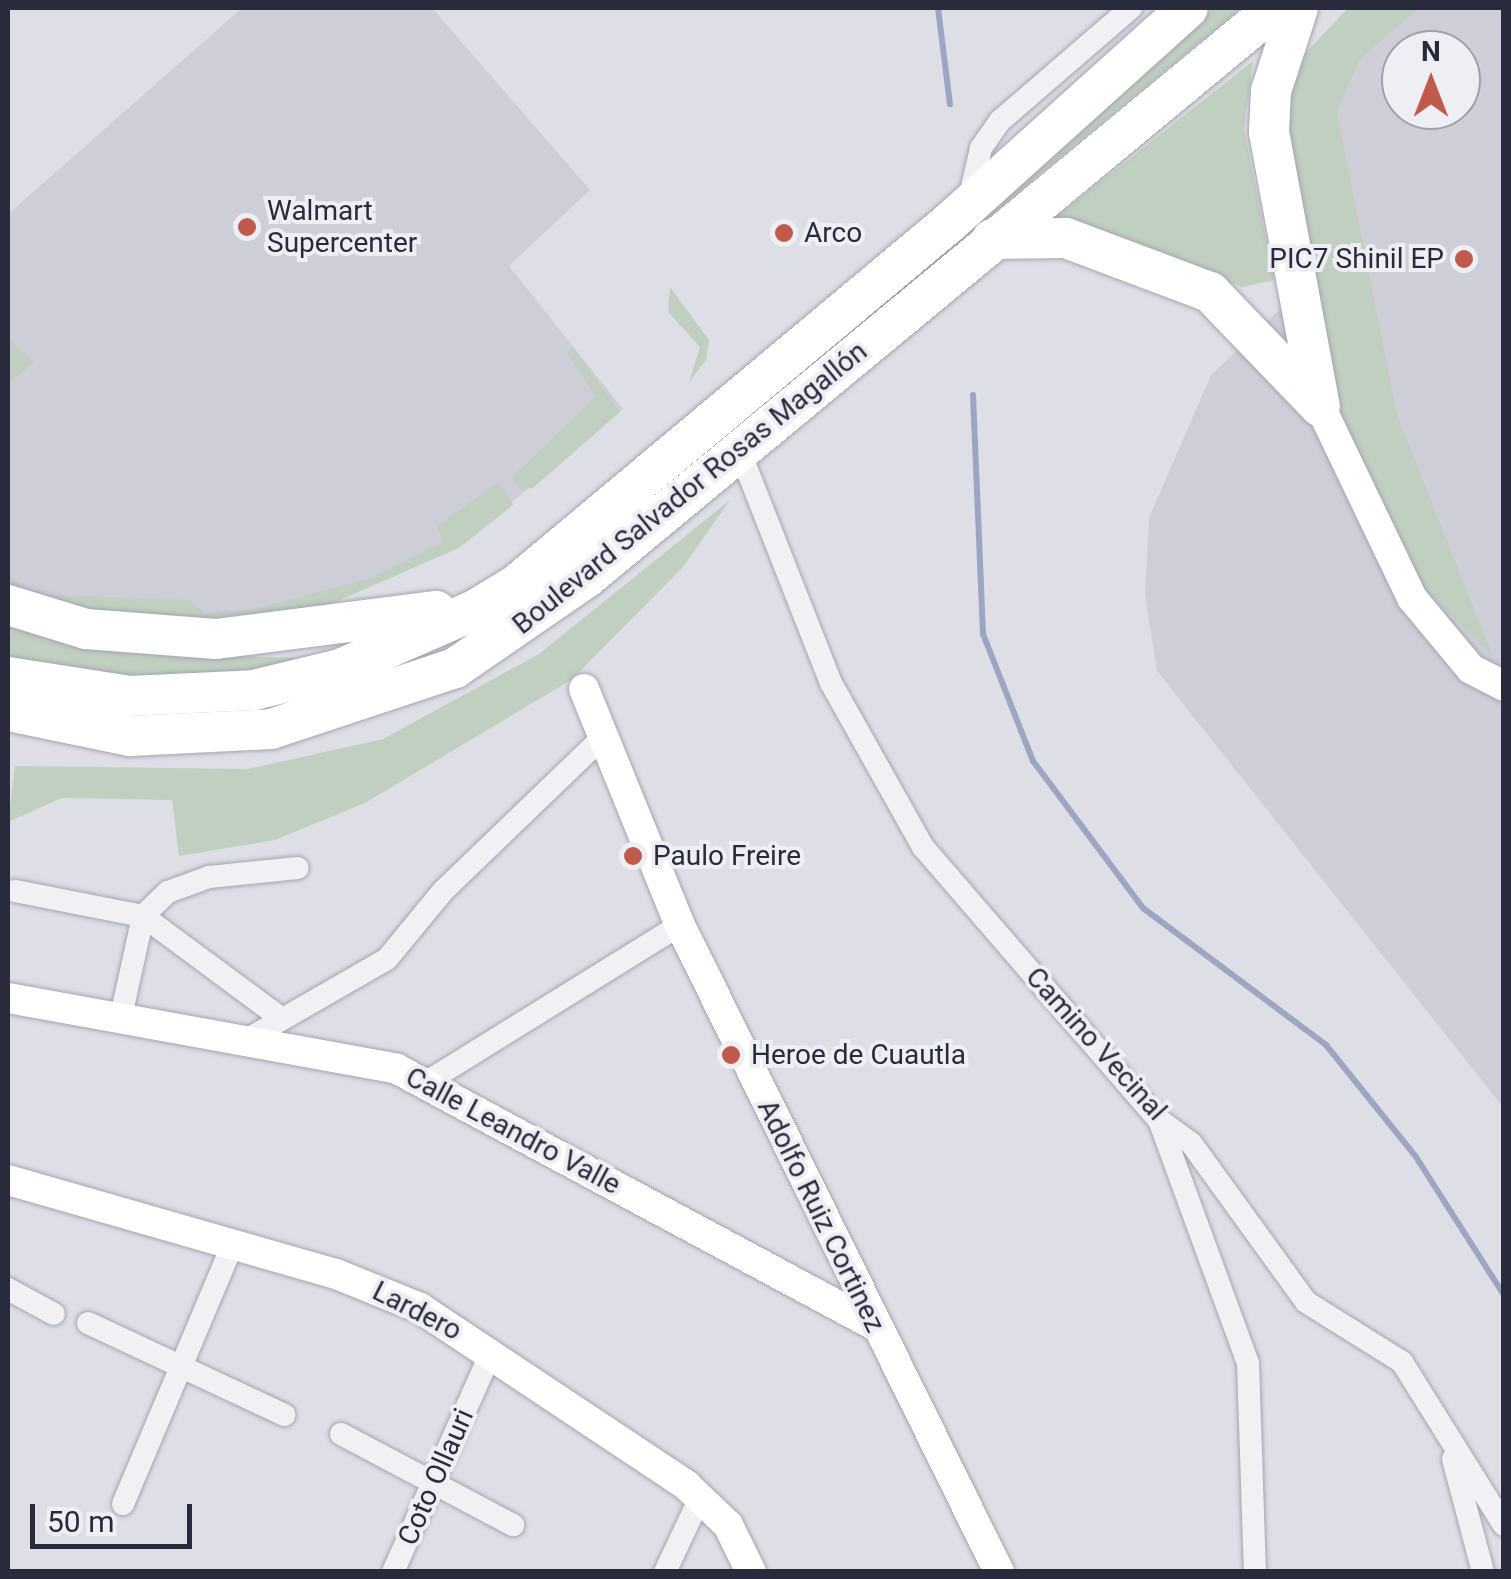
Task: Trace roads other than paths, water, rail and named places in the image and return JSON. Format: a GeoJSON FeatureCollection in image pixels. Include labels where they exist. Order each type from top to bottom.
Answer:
{"type":"FeatureCollection","features":[{"type":"Feature","properties":{"kind":"highway","name":"Boulevard Salvador Rosas Magallón"},"geometry":{"type":"LineString","coordinates":[[9,708],[129,696],[254,690],[381,654],[516,585],[968,204],[1188,8]]}},
{"type":"Feature","properties":{"kind":"highway","name":"Boulevard Salvador Rosas Magallón"},"geometry":{"type":"LineString","coordinates":[[9,708],[96,733],[214,734],[271,729],[394,692],[519,629],[740,452],[1275,8]]}},
{"type":"Feature","properties":{"kind":"highway"},"geometry":{"type":"LineString","coordinates":[[1298,8],[1271,90],[1269,132],[1320,406]]}},
{"type":"Feature","properties":{"kind":"highway"},"geometry":{"type":"LineString","coordinates":[[992,239],[1066,238],[1210,292],[1320,406]]}},
{"type":"Feature","properties":{"kind":"highway"},"geometry":{"type":"LineString","coordinates":[[8,605],[86,629],[269,639],[390,622],[516,585]]}},
{"type":"Feature","properties":{"kind":"street"},"geometry":{"type":"LineString","coordinates":[[968,204],[980,148],[1000,121],[1131,8]]}},
{"type":"Feature","properties":{"kind":"street"},"geometry":{"type":"LineString","coordinates":[[1320,406],[1412,598],[1471,669],[1504,686]]}},
{"type":"Feature","properties":{"kind":"street","name":"Camino Vecinal"},"geometry":{"type":"LineString","coordinates":[[740,452],[803,622],[885,789],[988,929],[1073,1011],[1159,1120],[1191,1143],[1306,1302],[1402,1362],[1450,1445],[1504,1525]]}},
{"type":"Feature","properties":{"kind":"street","name":"Adolfo Ruiz Cortinez"},"geometry":{"type":"LineString","coordinates":[[584,690],[680,925],[872,1324],[998,1572]]}},
{"type":"Feature","properties":{"kind":"street"},"geometry":{"type":"LineString","coordinates":[[241,1044],[277,1015],[346,990],[387,959],[443,891],[603,737]]}},
{"type":"Feature","properties":{"kind":"street"},"geometry":{"type":"LineString","coordinates":[[120,1020],[144,916],[184,882],[298,868]]}},
{"type":"Feature","properties":{"kind":"street"},"geometry":{"type":"LineString","coordinates":[[15,891],[144,916],[277,1015]]}},
{"type":"Feature","properties":{"kind":"street"},"geometry":{"type":"LineString","coordinates":[[425,1084],[680,925]]}},
{"type":"Feature","properties":{"kind":"street","name":"Calle Leandro Valle"},"geometry":{"type":"LineString","coordinates":[[8,998],[241,1044],[374,1062],[425,1084],[872,1324]]}},
{"type":"Feature","properties":{"kind":"street"},"geometry":{"type":"LineString","coordinates":[[1159,1120],[1248,1363],[1255,1572]]}},
{"type":"Feature","properties":{"kind":"street","name":"Lardero"},"geometry":{"type":"LineString","coordinates":[[8,1180],[380,1289],[492,1351],[700,1498],[728,1525],[751,1572]]}},
{"type":"Feature","properties":{"kind":"street"},"geometry":{"type":"LineString","coordinates":[[123,1504],[233,1243]]}},
{"type":"Feature","properties":{"kind":"street"},"geometry":{"type":"LineString","coordinates":[[8,1289],[54,1314]]}},
{"type":"Feature","properties":{"kind":"street"},"geometry":{"type":"LineString","coordinates":[[88,1323],[284,1416]]}},
{"type":"Feature","properties":{"kind":"street","name":"Coto Ollauri"},"geometry":{"type":"LineString","coordinates":[[393,1572],[492,1351]]}},
{"type":"Feature","properties":{"kind":"street"},"geometry":{"type":"LineString","coordinates":[[341,1434],[513,1525]]}},
{"type":"Feature","properties":{"kind":"street"},"geometry":{"type":"LineString","coordinates":[[1450,1445],[1482,1572]]}},
{"type":"Feature","properties":{"kind":"street"},"geometry":{"type":"LineString","coordinates":[[664,1572],[700,1498]]}},
{"type":"Feature","properties":{"kind":"waterway"},"geometry":{"type":"LineString","coordinates":[[938,8],[950,104]]}},
{"type":"Feature","properties":{"kind":"waterway"},"geometry":{"type":"LineString","coordinates":[[973,395],[983,634],[1033,761],[1143,908],[1326,1045],[1416,1157],[1504,1295]]}},
{"type":"Feature","properties":{"kind":"place","name":"Walmart Supercenter"},"geometry":{"type":"Point","coordinates":[247,227]}},
{"type":"Feature","properties":{"kind":"place","name":"Arco"},"geometry":{"type":"Point","coordinates":[784,233]}},
{"type":"Feature","properties":{"kind":"place","name":"PIC7 Shinil EP"},"geometry":{"type":"Point","coordinates":[1464,259]}},
{"type":"Feature","properties":{"kind":"place","name":"Paulo Freire"},"geometry":{"type":"Point","coordinates":[633,856]}},
{"type":"Feature","properties":{"kind":"place","name":"Heroe de Cuautla"},"geometry":{"type":"Point","coordinates":[731,1055]}}]}
